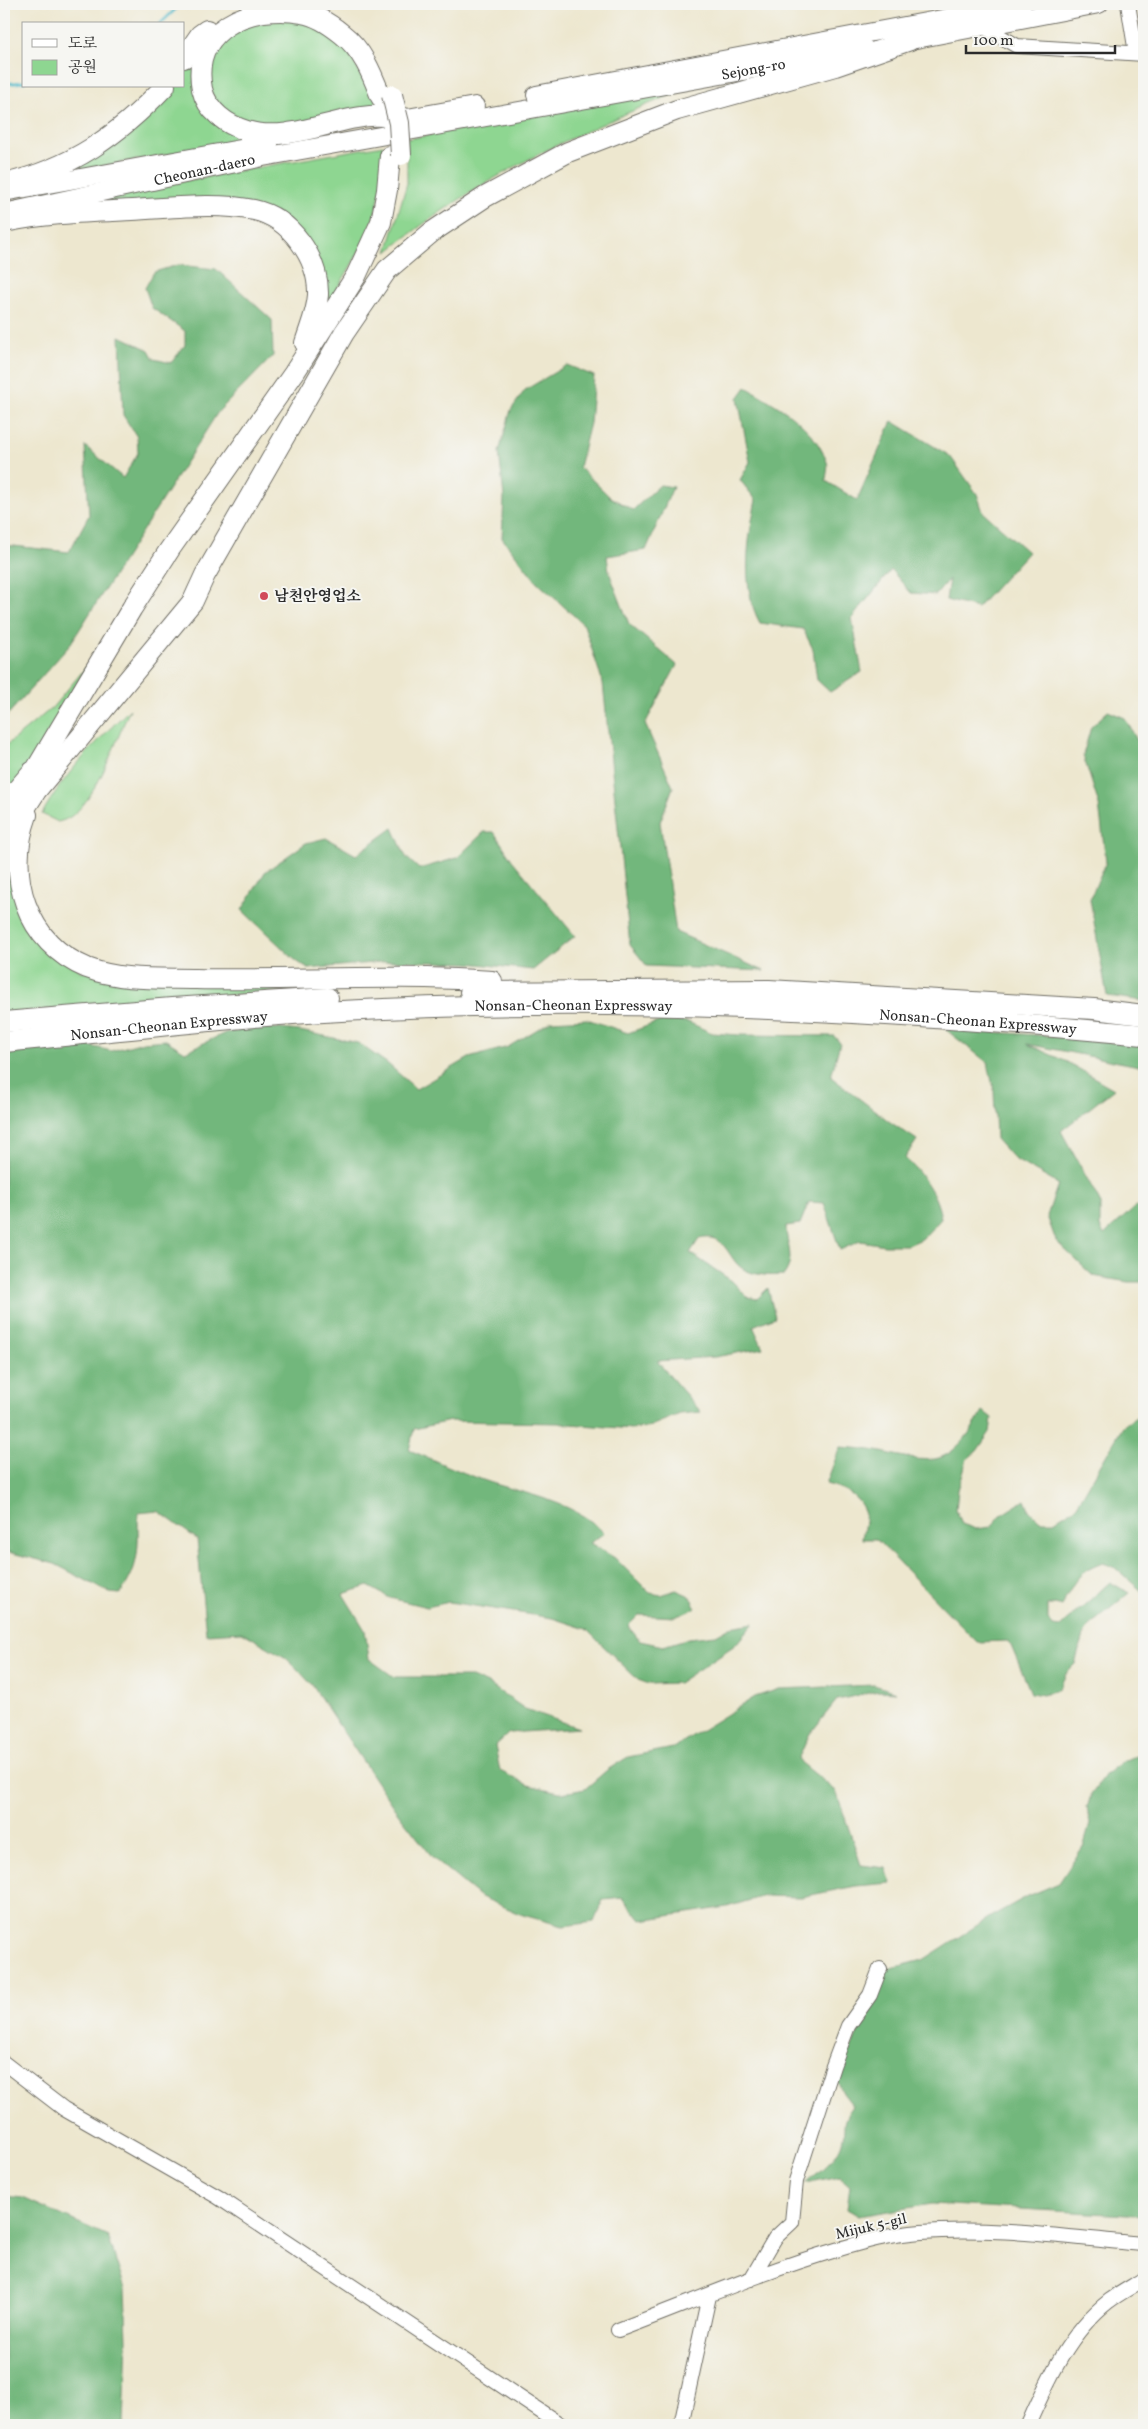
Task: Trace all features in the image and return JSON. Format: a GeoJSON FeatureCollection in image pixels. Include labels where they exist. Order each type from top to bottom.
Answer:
{"type":"FeatureCollection","features":[{"type":"Feature","properties":{"kind":"highway"},"geometry":{"type":"LineString","coordinates":[[185,57],[200,35],[220,20],[241,7],[256,4]]}},
{"type":"Feature","properties":{"kind":"highway"},"geometry":{"type":"LineString","coordinates":[[306,4],[322,8],[339,17],[360,34],[378,58],[387,96]]}},
{"type":"Feature","properties":{"kind":"highway"},"geometry":{"type":"LineString","coordinates":[[4,821],[132,608],[170,549],[294,373],[356,276],[381,222],[395,155],[398,123],[387,96],[356,47],[343,34],[303,13],[269,10],[248,15],[226,26],[213,37],[201,60],[200,78],[203,93],[210,107],[227,123],[249,132],[276,133],[370,116],[405,124]]}},
{"type":"Feature","properties":{"kind":"highway"},"geometry":{"type":"LineString","coordinates":[[4,841],[36,791],[193,601],[205,575],[344,333],[387,270],[432,232],[485,197],[568,152],[677,110],[835,66],[910,40]]}},
{"type":"Feature","properties":{"kind":"highway"},"geometry":{"type":"LineString","coordinates":[[4,184],[29,178],[68,162],[102,143],[135,118],[163,88]]}},
{"type":"Feature","properties":{"kind":"highway"},"geometry":{"type":"LineString","coordinates":[[344,333],[382,247],[400,180],[395,155]]}},
{"type":"Feature","properties":{"kind":"highway"},"geometry":{"type":"LineString","coordinates":[[4,222],[34,216],[206,206],[255,210],[273,218],[302,243],[310,258],[318,293],[316,310],[294,373]]}},
{"type":"Feature","properties":{"kind":"highway"},"geometry":{"type":"LineString","coordinates":[[4,805],[43,759]]}},
{"type":"Feature","properties":{"kind":"highway"},"geometry":{"type":"LineString","coordinates":[[36,791],[25,820],[19,850],[18,867],[23,901],[32,920],[48,941],[67,957],[88,968],[128,977],[267,980],[437,977],[629,990]]}},
{"type":"Feature","properties":{"kind":"highway","name":"Nonsan-Cheonan Expressway"},"geometry":{"type":"LineString","coordinates":[[4,1022],[172,1008],[347,997],[629,990],[769,990],[1094,1009],[1144,1015]]}},
{"type":"Feature","properties":{"kind":"highway","name":"Nonsan-Cheonan Expressway"},"geometry":{"type":"LineString","coordinates":[[4,1042],[340,1010],[479,1006],[786,1008],[1144,1035]]}},
{"type":"Feature","properties":{"kind":"main road","name":"Sejong-ro"},"geometry":{"type":"LineString","coordinates":[[405,124],[1022,4]]}},
{"type":"Feature","properties":{"kind":"main road","name":"Sejong-ro"},"geometry":{"type":"LineString","coordinates":[[405,124],[910,40],[1099,4]]}},
{"type":"Feature","properties":{"kind":"main road","name":"Cheonan-daero"},"geometry":{"type":"LineString","coordinates":[[4,192],[405,124]]}},
{"type":"Feature","properties":{"kind":"main road","name":"Cheonan-daero"},"geometry":{"type":"LineString","coordinates":[[4,213],[405,124]]}},
{"type":"Feature","properties":{"kind":"street"},"geometry":{"type":"LineString","coordinates":[[984,27],[1017,46],[1140,53],[1128,4]]}},
{"type":"Feature","properties":{"kind":"street"},"geometry":{"type":"LineString","coordinates":[[751,2279],[775,2238],[792,2222],[796,2182],[833,2066],[848,2026],[870,1995],[880,1969]]}},
{"type":"Feature","properties":{"kind":"street"},"geometry":{"type":"LineString","coordinates":[[4,2063],[64,2109],[218,2197],[561,2425]]}},
{"type":"Feature","properties":{"kind":"street","name":"Mijuk 5-gil"},"geometry":{"type":"LineString","coordinates":[[618,2330],[792,2263],[868,2241],[921,2232],[1016,2233],[1144,2244]]}},
{"type":"Feature","properties":{"kind":"street"},"geometry":{"type":"LineString","coordinates":[[1028,2425],[1050,2375],[1075,2336],[1108,2302],[1144,2279]]}},
{"type":"Feature","properties":{"kind":"street"},"geometry":{"type":"LineString","coordinates":[[681,2425],[709,2296]]}},
{"type":"Feature","properties":{"kind":"green space"},"geometry":{"type":"Polygon","coordinates":[[[301,19],[339,37],[375,98],[377,108],[286,124],[251,124],[235,118],[212,97],[207,65],[222,36],[256,20],[301,19]]]}},
{"type":"Feature","properties":{"kind":"green space"},"geometry":{"type":"Polygon","coordinates":[[[199,47],[194,83],[259,138],[58,174],[166,88],[185,88],[185,67],[199,47]]]}},
{"type":"Feature","properties":{"kind":"green space"},"geometry":{"type":"Polygon","coordinates":[[[686,89],[567,140],[493,179],[422,225],[387,252],[407,183],[407,139],[686,89]]]}},
{"type":"Feature","properties":{"kind":"green space"},"geometry":{"type":"Polygon","coordinates":[[[383,145],[383,170],[380,192],[368,233],[359,252],[324,310],[323,289],[278,217],[45,206],[383,145]]]}},
{"type":"Feature","properties":{"kind":"green space"},"geometry":{"type":"Polygon","coordinates":[[[178,265],[216,269],[272,320],[273,356],[218,412],[69,646],[4,719],[4,545],[69,552],[89,515],[85,446],[123,478],[138,453],[137,437],[123,415],[120,336],[149,350],[154,359],[171,363],[185,345],[185,331],[152,308],[145,288],[154,272],[178,265]]]}},
{"type":"Feature","properties":{"kind":"green space"},"geometry":{"type":"Polygon","coordinates":[[[567,365],[594,376],[590,423],[579,467],[610,497],[633,510],[660,485],[673,487],[646,550],[607,556],[609,572],[629,624],[677,665],[645,724],[673,787],[660,822],[676,932],[764,971],[647,966],[630,945],[603,683],[584,625],[537,582],[502,538],[504,497],[499,452],[511,410],[525,390],[567,365]]]}},
{"type":"Feature","properties":{"kind":"green space"},"geometry":{"type":"Polygon","coordinates":[[[746,387],[782,409],[804,427],[821,449],[827,462],[826,481],[857,500],[892,421],[950,456],[977,494],[983,512],[1028,552],[977,608],[946,600],[949,579],[936,595],[911,593],[891,570],[852,618],[862,672],[830,692],[817,680],[813,649],[803,629],[760,623],[754,609],[748,578],[748,546],[756,500],[740,480],[750,462],[738,398],[746,387]]]}},
{"type":"Feature","properties":{"kind":"green space"},"geometry":{"type":"Polygon","coordinates":[[[87,666],[21,778],[4,791],[4,747],[52,708],[87,666]]]}},
{"type":"Feature","properties":{"kind":"green space"},"geometry":{"type":"Polygon","coordinates":[[[130,709],[102,774],[82,806],[71,817],[58,822],[42,814],[71,772],[130,709]]]}},
{"type":"Feature","properties":{"kind":"green space"},"geometry":{"type":"Polygon","coordinates":[[[1108,711],[1125,718],[1144,753],[1144,1001],[1107,996],[1090,899],[1106,862],[1099,805],[1083,755],[1091,727],[1108,711]]]}},
{"type":"Feature","properties":{"kind":"green space"},"geometry":{"type":"Polygon","coordinates":[[[393,828],[406,857],[419,869],[457,858],[484,832],[494,832],[512,860],[575,936],[533,970],[468,963],[392,961],[308,969],[295,960],[242,910],[265,872],[306,843],[326,838],[356,855],[393,828]]]}},
{"type":"Feature","properties":{"kind":"green space"},"geometry":{"type":"Polygon","coordinates":[[[17,839],[15,892],[80,971],[367,984],[4,1013],[4,862],[17,839]]]}},
{"type":"Feature","properties":{"kind":"green space"},"geometry":{"type":"Polygon","coordinates":[[[587,1019],[628,1033],[661,1021],[688,1022],[712,1033],[834,1036],[840,1043],[831,1077],[917,1140],[905,1158],[933,1193],[941,1219],[922,1239],[908,1245],[885,1245],[860,1241],[840,1250],[824,1203],[809,1202],[800,1224],[786,1226],[790,1257],[788,1269],[784,1275],[766,1275],[743,1269],[719,1241],[707,1238],[699,1239],[690,1253],[732,1281],[747,1297],[757,1299],[768,1288],[775,1317],[753,1326],[763,1348],[715,1357],[657,1361],[701,1412],[680,1414],[648,1427],[632,1429],[558,1423],[450,1421],[414,1429],[409,1450],[474,1477],[548,1500],[578,1513],[604,1533],[590,1543],[615,1558],[650,1593],[661,1595],[676,1590],[690,1596],[696,1608],[675,1617],[639,1615],[628,1626],[640,1641],[663,1646],[689,1638],[716,1635],[730,1627],[754,1623],[735,1645],[678,1683],[649,1684],[638,1680],[586,1629],[552,1618],[449,1602],[427,1607],[390,1598],[368,1586],[343,1594],[365,1630],[369,1659],[394,1677],[472,1677],[490,1685],[525,1709],[579,1728],[509,1733],[495,1746],[500,1771],[528,1785],[564,1793],[585,1789],[607,1770],[628,1757],[673,1748],[755,1697],[779,1689],[874,1685],[896,1692],[878,1691],[837,1700],[809,1735],[798,1760],[836,1791],[861,1865],[886,1868],[891,1883],[856,1886],[801,1897],[764,1896],[727,1907],[641,1920],[623,1898],[603,1900],[594,1922],[563,1926],[523,1915],[479,1896],[434,1859],[394,1808],[312,1685],[288,1659],[242,1632],[206,1634],[197,1539],[158,1511],[138,1513],[138,1546],[135,1565],[127,1584],[120,1594],[110,1593],[55,1564],[4,1551],[4,1053],[78,1043],[111,1051],[143,1042],[166,1040],[185,1052],[225,1033],[262,1027],[300,1031],[358,1043],[388,1064],[416,1089],[469,1058],[508,1047],[551,1021],[587,1019]]]}},
{"type":"Feature","properties":{"kind":"green space"},"geometry":{"type":"Polygon","coordinates":[[[945,1029],[1052,1036],[1144,1046],[1144,1067],[1027,1044],[1067,1062],[1114,1089],[1061,1131],[1100,1202],[1100,1226],[1104,1235],[1136,1206],[1144,1209],[1144,1282],[1128,1282],[1093,1276],[1056,1241],[1047,1216],[1058,1184],[1014,1159],[996,1139],[994,1091],[988,1063],[945,1029]]]}},
{"type":"Feature","properties":{"kind":"green space"},"geometry":{"type":"Polygon","coordinates":[[[983,1411],[992,1418],[990,1432],[977,1451],[967,1459],[958,1490],[956,1509],[962,1524],[976,1529],[991,1527],[1001,1515],[1025,1500],[1029,1510],[1040,1521],[1054,1521],[1076,1507],[1124,1425],[1144,1412],[1144,1593],[1114,1567],[1103,1563],[1087,1571],[1077,1579],[1061,1606],[1055,1604],[1048,1606],[1048,1619],[1053,1626],[1060,1627],[1110,1582],[1129,1593],[1090,1625],[1083,1636],[1075,1664],[1067,1672],[1059,1689],[1043,1695],[1031,1693],[1009,1641],[977,1642],[876,1539],[862,1539],[865,1515],[860,1503],[845,1491],[826,1484],[840,1447],[867,1449],[903,1457],[935,1459],[950,1452],[964,1440],[983,1411]]]}},
{"type":"Feature","properties":{"kind":"green space"},"geometry":{"type":"Polygon","coordinates":[[[1144,1752],[1144,2216],[932,2204],[859,2216],[847,2209],[850,2186],[839,2176],[806,2183],[827,2164],[840,2148],[845,2121],[853,2106],[843,2093],[834,2075],[850,2050],[888,1969],[923,1960],[990,1917],[1028,1896],[1059,1883],[1084,1845],[1090,1824],[1087,1808],[1091,1795],[1106,1774],[1123,1761],[1144,1752]]]}},
{"type":"Feature","properties":{"kind":"green space"},"geometry":{"type":"Polygon","coordinates":[[[4,2196],[23,2198],[108,2236],[125,2289],[127,2339],[124,2425],[4,2425],[4,2196]]]}},
{"type":"Feature","properties":{"kind":"waterway"},"geometry":{"type":"LineString","coordinates":[[162,22],[181,4]]}},
{"type":"Feature","properties":{"kind":"waterway"},"geometry":{"type":"LineString","coordinates":[[4,84],[22,82]]}},
{"type":"Feature","properties":{"kind":"place","name":"남천안영업소"},"geometry":{"type":"Point","coordinates":[264,596]}}]}
